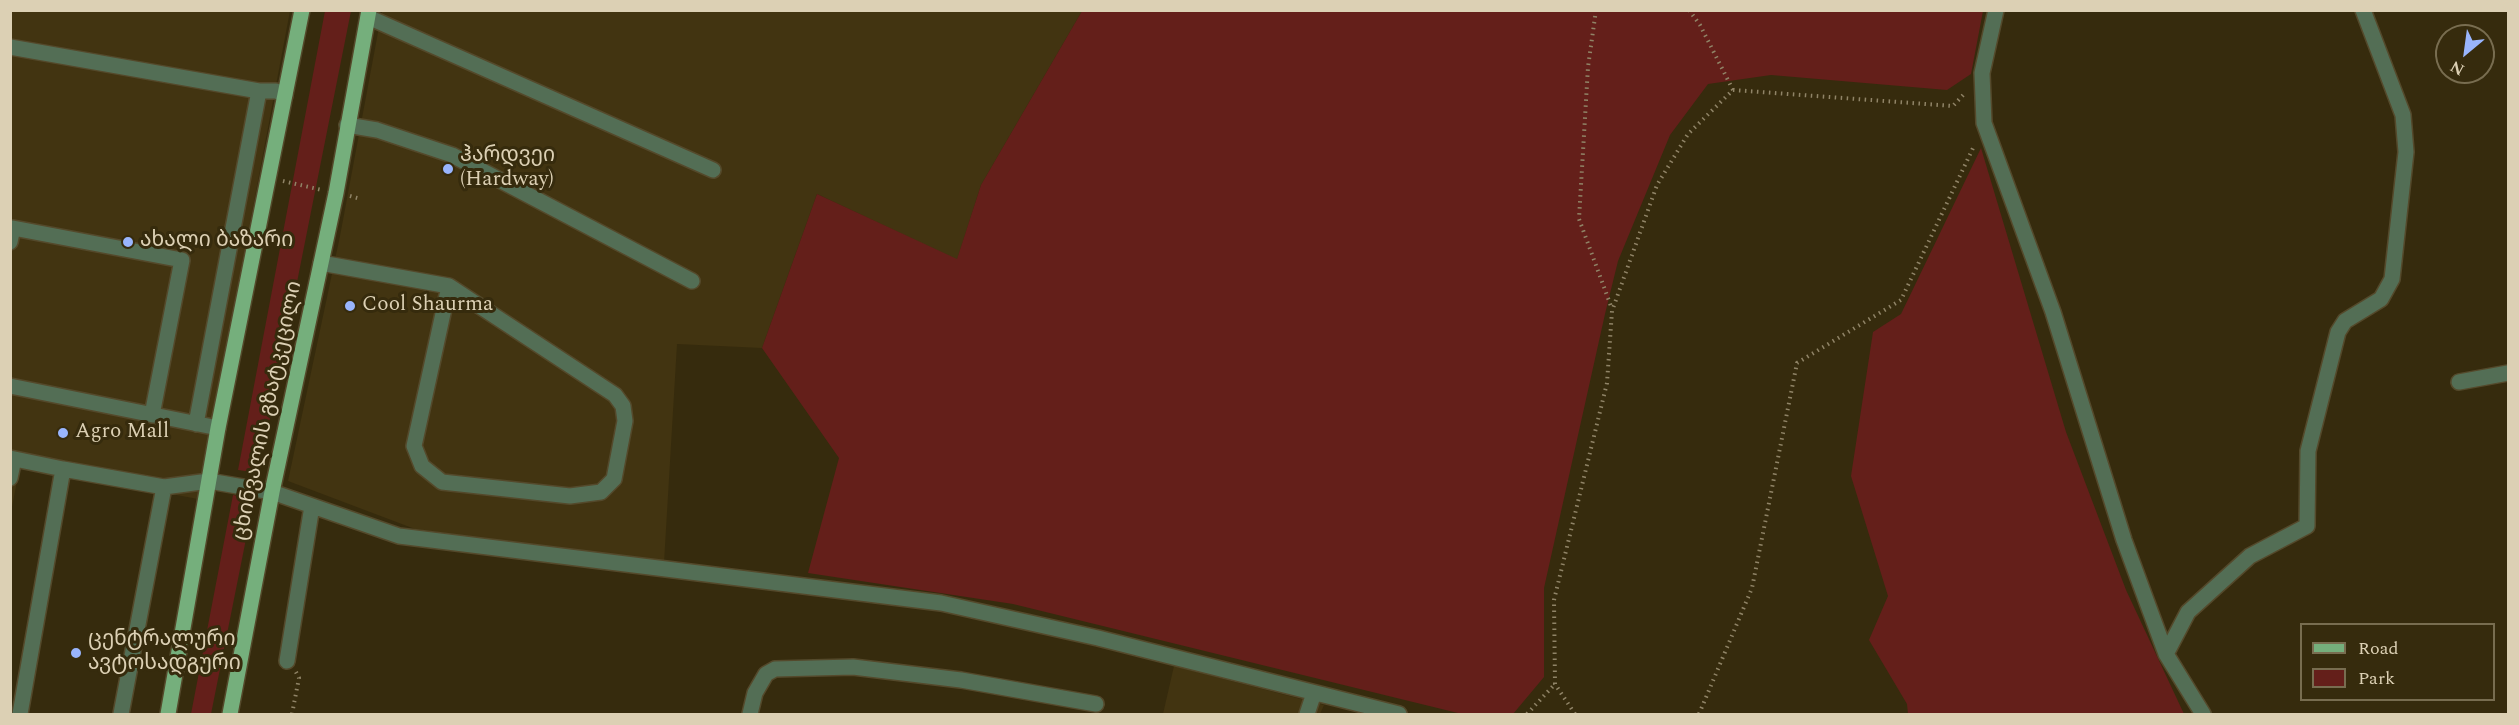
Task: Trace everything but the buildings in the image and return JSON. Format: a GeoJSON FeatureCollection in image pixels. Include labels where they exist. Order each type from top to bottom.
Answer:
{"type":"FeatureCollection","features":[{"type":"Feature","properties":{"kind":"main road","name":"ცხინვალის გზატკეცილი"},"geometry":{"type":"LineString","coordinates":[[168,714],[218,429],[302,10]]}},
{"type":"Feature","properties":{"kind":"main road","name":"ცხინვალის გზატკეცილი"},"geometry":{"type":"LineString","coordinates":[[230,714],[272,492],[336,193],[368,14]]}},
{"type":"Feature","properties":{"kind":"street"},"geometry":{"type":"LineString","coordinates":[[1996,10],[1982,74],[1984,123],[2053,312],[2124,540],[2166,654],[2203,714]]}},
{"type":"Feature","properties":{"kind":"street"},"geometry":{"type":"LineString","coordinates":[[2166,654],[2188,612],[2250,556],[2307,526],[2308,451],[2338,332],[2345,321],[2381,299],[2392,279],[2406,152],[2403,115],[2363,10]]}},
{"type":"Feature","properties":{"kind":"street"},"geometry":{"type":"LineString","coordinates":[[368,14],[713,170]]}},
{"type":"Feature","properties":{"kind":"street"},"geometry":{"type":"LineString","coordinates":[[10,47],[258,91],[276,91],[285,95]]}},
{"type":"Feature","properties":{"kind":"street"},"geometry":{"type":"LineString","coordinates":[[196,424],[258,91]]}},
{"type":"Feature","properties":{"kind":"street"},"geometry":{"type":"LineString","coordinates":[[347,125],[377,130],[453,155],[692,281]]}},
{"type":"Feature","properties":{"kind":"street"},"geometry":{"type":"LineString","coordinates":[[10,242],[13,228],[182,260],[152,415]]}},
{"type":"Feature","properties":{"kind":"street"},"geometry":{"type":"LineString","coordinates":[[321,263],[448,286],[615,395],[623,406],[625,421],[614,479],[601,492],[570,496],[442,482],[422,466],[414,446],[448,286]]}},
{"type":"Feature","properties":{"kind":"street"},"geometry":{"type":"LineString","coordinates":[[2459,382],[2508,373]]}},
{"type":"Feature","properties":{"kind":"street"},"geometry":{"type":"LineString","coordinates":[[10,386],[218,429]]}},
{"type":"Feature","properties":{"kind":"street"},"geometry":{"type":"LineString","coordinates":[[10,478],[12,459],[164,487],[209,481],[272,492],[399,536],[941,603],[1098,638],[1398,714]]}},
{"type":"Feature","properties":{"kind":"street"},"geometry":{"type":"LineString","coordinates":[[20,714],[63,469]]}},
{"type":"Feature","properties":{"kind":"street"},"geometry":{"type":"LineString","coordinates":[[121,714],[164,487]]}},
{"type":"Feature","properties":{"kind":"street"},"geometry":{"type":"LineString","coordinates":[[287,661],[312,506]]}},
{"type":"Feature","properties":{"kind":"street"},"geometry":{"type":"LineString","coordinates":[[750,714],[755,693],[766,674],[775,669],[853,667],[961,680],[1096,704]]}},
{"type":"Feature","properties":{"kind":"street"},"geometry":{"type":"LineString","coordinates":[[1307,714],[1314,693]]}},
{"type":"Feature","properties":{"kind":"path"},"geometry":{"type":"LineString","coordinates":[[1596,10],[1588,67],[1579,219],[1612,311]]}},
{"type":"Feature","properties":{"kind":"path"},"geometry":{"type":"LineString","coordinates":[[1689,10],[1700,25],[1732,90]]}},
{"type":"Feature","properties":{"kind":"path"},"geometry":{"type":"LineString","coordinates":[[1575,714],[1555,684],[1554,600],[1607,383],[1612,311],[1657,185],[1688,134],[1732,90],[1953,106],[1982,74]]}},
{"type":"Feature","properties":{"kind":"path"},"geometry":{"type":"LineString","coordinates":[[1699,714],[1752,588],[1797,363],[1901,300],[1984,123]]}},
{"type":"Feature","properties":{"kind":"path"},"geometry":{"type":"LineString","coordinates":[[268,178],[361,199]]}},
{"type":"Feature","properties":{"kind":"path"},"geometry":{"type":"LineString","coordinates":[[287,661],[299,678],[292,714]]}},
{"type":"Feature","properties":{"kind":"path"},"geometry":{"type":"LineString","coordinates":[[1527,714],[1555,684]]}},
{"type":"Feature","properties":{"kind":"shaded area","name":"ახალი ბაზარი"},"geometry":{"type":"Polygon","coordinates":[[[11,11],[290,11],[198,499],[20,466],[11,512],[11,11]]]}},
{"type":"Feature","properties":{"kind":"shaded area"},"geometry":{"type":"Polygon","coordinates":[[[382,11],[1082,11],[981,185],[957,260],[817,194],[762,348],[677,344],[664,563],[415,529],[288,481],[340,236],[382,11]]]}},
{"type":"Feature","properties":{"kind":"shaded area"},"geometry":{"type":"Polygon","coordinates":[[[1174,666],[1324,705],[1320,714],[1163,714],[1174,666]]]}},
{"type":"Feature","properties":{"kind":"green space"},"geometry":{"type":"Polygon","coordinates":[[[325,11],[351,11],[259,473],[238,470],[325,11]]]}},
{"type":"Feature","properties":{"kind":"green space"},"geometry":{"type":"Polygon","coordinates":[[[1082,11],[1983,11],[1971,74],[1947,90],[1771,75],[1708,84],[1670,135],[1618,261],[1605,314],[1544,588],[1544,677],[1513,714],[1462,714],[1013,604],[808,573],[839,458],[762,348],[817,194],[957,259],[981,185],[1082,11]]]}},
{"type":"Feature","properties":{"kind":"green space"},"geometry":{"type":"Polygon","coordinates":[[[1981,148],[2066,432],[2126,590],[2184,714],[1908,714],[1907,704],[1869,640],[1888,596],[1851,476],[1873,332],[1901,314],[1981,148]]]}},
{"type":"Feature","properties":{"kind":"green space"},"geometry":{"type":"Polygon","coordinates":[[[233,495],[254,499],[211,714],[191,714],[233,495]]]}},
{"type":"Feature","properties":{"kind":"place","name":"ჰარდვეი (Hardway)"},"geometry":{"type":"Point","coordinates":[448,169]}},
{"type":"Feature","properties":{"kind":"place","name":"ახალი ბაზარი"},"geometry":{"type":"Point","coordinates":[128,242]}},
{"type":"Feature","properties":{"kind":"place","name":"Cool Shaurma"},"geometry":{"type":"Point","coordinates":[350,306]}},
{"type":"Feature","properties":{"kind":"place","name":"Agro Mall"},"geometry":{"type":"Point","coordinates":[63,433]}},
{"type":"Feature","properties":{"kind":"place","name":"ცენტრალური ავტოსადგური"},"geometry":{"type":"Point","coordinates":[76,653]}}]}
